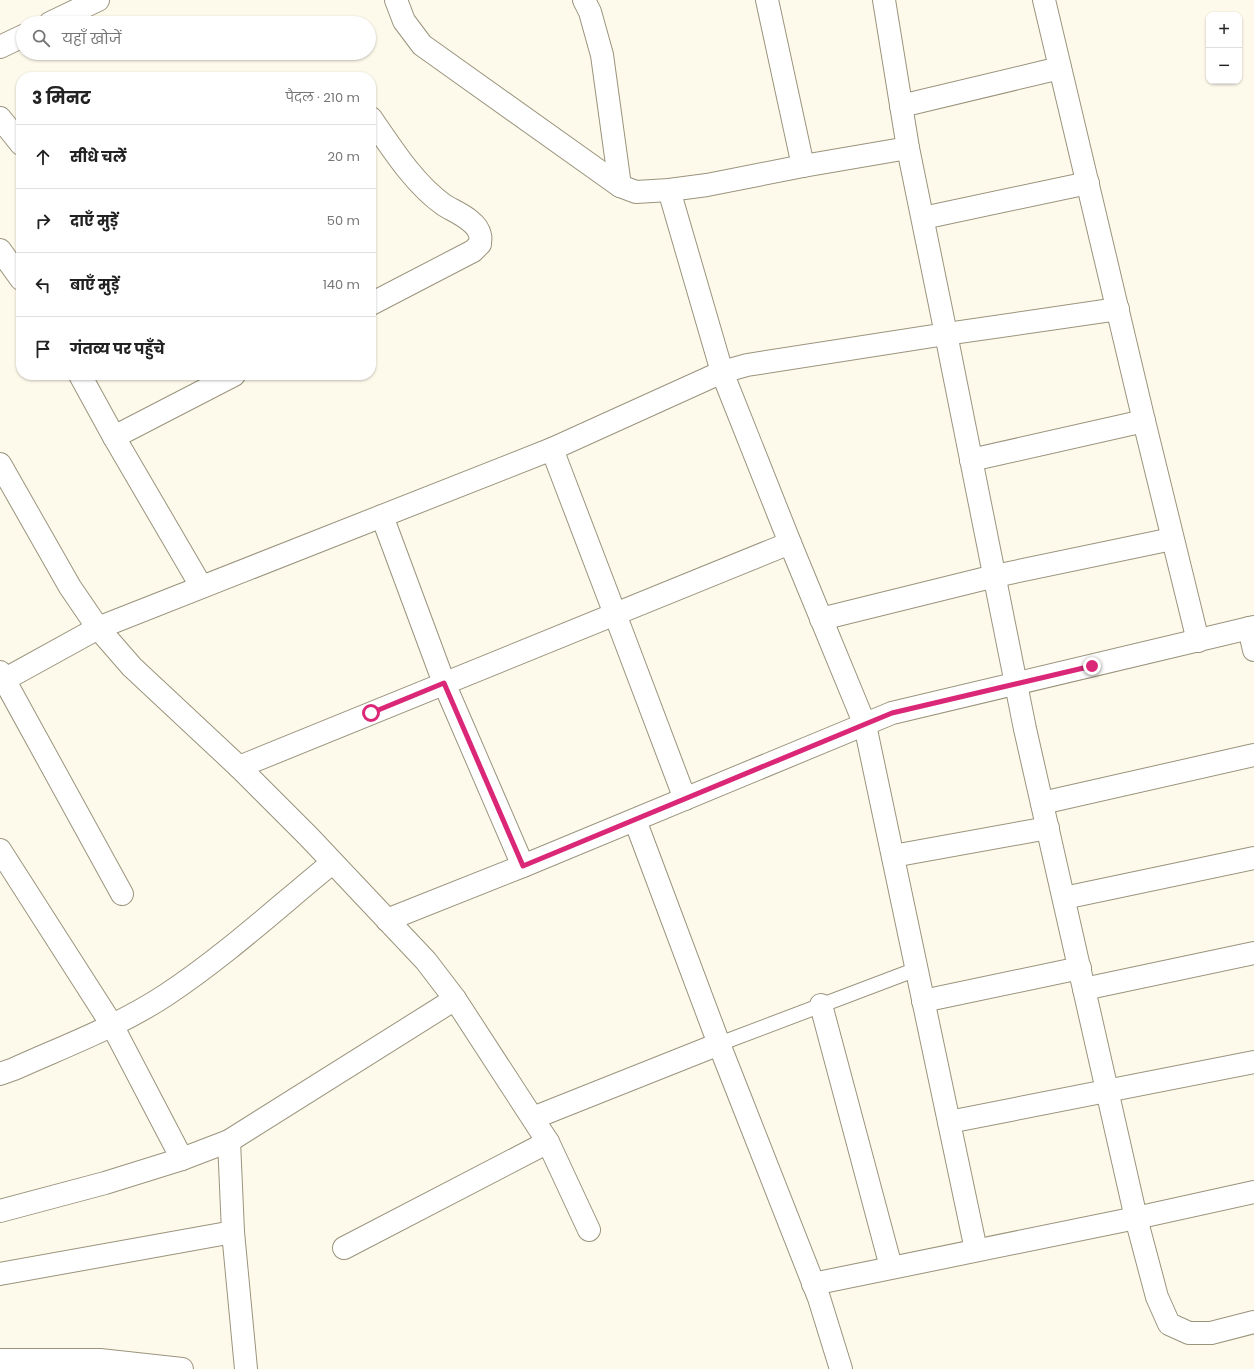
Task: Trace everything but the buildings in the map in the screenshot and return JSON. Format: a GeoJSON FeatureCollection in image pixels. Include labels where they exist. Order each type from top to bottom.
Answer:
{"type":"FeatureCollection","features":[{"type":"Feature","properties":{"kind":"street"},"geometry":{"type":"LineString","coordinates":[[65,16],[98,0]]}},
{"type":"Feature","properties":{"kind":"street"},"geometry":{"type":"LineString","coordinates":[[396,0],[404,21],[422,45],[620,186],[636,192],[669,190],[708,185],[803,166],[908,148]]}},
{"type":"Feature","properties":{"kind":"street"},"geometry":{"type":"LineString","coordinates":[[584,0],[590,12],[602,55],[620,186]]}},
{"type":"Feature","properties":{"kind":"street"},"geometry":{"type":"LineString","coordinates":[[769,0],[803,166]]}},
{"type":"Feature","properties":{"kind":"street"},"geometry":{"type":"LineString","coordinates":[[884,0],[908,148],[1016,684],[1136,1218],[1157,1297],[1170,1324],[1189,1333],[1211,1333],[1254,1322]]}},
{"type":"Feature","properties":{"kind":"street"},"geometry":{"type":"LineString","coordinates":[[1044,0],[1172,540],[1198,641]]}},
{"type":"Feature","properties":{"kind":"street"},"geometry":{"type":"LineString","coordinates":[[0,47],[16,39]]}},
{"type":"Feature","properties":{"kind":"street"},"geometry":{"type":"LineString","coordinates":[[900,106],[1060,68]]}},
{"type":"Feature","properties":{"kind":"street"},"geometry":{"type":"LineString","coordinates":[[0,118],[16,138]]}},
{"type":"Feature","properties":{"kind":"street"},"geometry":{"type":"LineString","coordinates":[[376,125],[401,161],[420,183],[443,204],[475,225],[480,234],[480,244],[473,250],[376,301]]}},
{"type":"Feature","properties":{"kind":"street"},"geometry":{"type":"LineString","coordinates":[[923,218],[1088,183]]}},
{"type":"Feature","properties":{"kind":"street"},"geometry":{"type":"LineString","coordinates":[[669,190],[722,372],[865,725],[976,1250]]}},
{"type":"Feature","properties":{"kind":"street"},"geometry":{"type":"LineString","coordinates":[[0,250],[16,272]]}},
{"type":"Feature","properties":{"kind":"street"},"geometry":{"type":"LineString","coordinates":[[122,894],[1,678],[98,628],[201,586],[552,449],[722,372],[748,365],[946,334],[1118,310]]}},
{"type":"Feature","properties":{"kind":"street"},"geometry":{"type":"LineString","coordinates":[[83,380],[114,437],[201,586]]}},
{"type":"Feature","properties":{"kind":"street"},"geometry":{"type":"LineString","coordinates":[[114,437],[224,380]]}},
{"type":"Feature","properties":{"kind":"street"},"geometry":{"type":"LineString","coordinates":[[972,460],[1144,421]]}},
{"type":"Feature","properties":{"kind":"street"},"geometry":{"type":"LineString","coordinates":[[552,449],[616,614],[685,799]]}},
{"type":"Feature","properties":{"kind":"street"},"geometry":{"type":"LineString","coordinates":[[0,464],[70,587],[98,628],[132,667],[239,767],[309,837],[426,961],[455,999],[548,1142],[589,1230]]}},
{"type":"Feature","properties":{"kind":"street"},"geometry":{"type":"LineString","coordinates":[[382,516],[444,683],[523,866]]}},
{"type":"Feature","properties":{"kind":"street"},"geometry":{"type":"LineString","coordinates":[[821,619],[995,576],[1172,540]]}},
{"type":"Feature","properties":{"kind":"street"},"geometry":{"type":"LineString","coordinates":[[239,767],[790,543]]}},
{"type":"Feature","properties":{"kind":"street"},"geometry":{"type":"LineString","coordinates":[[387,920],[523,866],[892,713],[1251,628],[1254,650]]}},
{"type":"Feature","properties":{"kind":"street"},"geometry":{"type":"LineString","coordinates":[[1042,803],[1254,755]]}},
{"type":"Feature","properties":{"kind":"street"},"geometry":{"type":"LineString","coordinates":[[635,820],[719,1044],[819,1298],[841,1369]]}},
{"type":"Feature","properties":{"kind":"street"},"geometry":{"type":"LineString","coordinates":[[893,856],[1048,828]]}},
{"type":"Feature","properties":{"kind":"street"},"geometry":{"type":"LineString","coordinates":[[0,850],[112,1025],[182,1159]]}},
{"type":"Feature","properties":{"kind":"street"},"geometry":{"type":"LineString","coordinates":[[1064,898],[1254,858]]}},
{"type":"Feature","properties":{"kind":"street"},"geometry":{"type":"LineString","coordinates":[[0,1074],[112,1025],[165,995],[205,968],[332,863]]}},
{"type":"Feature","properties":{"kind":"street"},"geometry":{"type":"LineString","coordinates":[[923,1001],[1254,953]]}},
{"type":"Feature","properties":{"kind":"street"},"geometry":{"type":"LineString","coordinates":[[0,1211],[105,1183],[182,1159],[229,1141],[455,999]]}},
{"type":"Feature","properties":{"kind":"street"},"geometry":{"type":"LineString","coordinates":[[821,1005],[891,1268]]}},
{"type":"Feature","properties":{"kind":"street"},"geometry":{"type":"LineString","coordinates":[[533,1118],[719,1044]]}},
{"type":"Feature","properties":{"kind":"street"},"geometry":{"type":"LineString","coordinates":[[949,1122],[1254,1062]]}},
{"type":"Feature","properties":{"kind":"street"},"geometry":{"type":"LineString","coordinates":[[229,1141],[233,1232],[246,1369]]}},
{"type":"Feature","properties":{"kind":"street"},"geometry":{"type":"LineString","coordinates":[[344,1248],[548,1142]]}},
{"type":"Feature","properties":{"kind":"street"},"geometry":{"type":"LineString","coordinates":[[813,1284],[1136,1218],[1254,1192]]}},
{"type":"Feature","properties":{"kind":"street"},"geometry":{"type":"LineString","coordinates":[[0,1274],[233,1232]]}},
{"type":"Feature","properties":{"kind":"street"},"geometry":{"type":"LineString","coordinates":[[0,1360],[100,1360],[182,1369]]}},
{"type":"Feature","properties":{"kind":"lane"},"geometry":{"type":"LineString","coordinates":[[719,1044],[917,969]]}},
{"type":"Feature","properties":{"kind":"route"},"geometry":{"type":"LineString","coordinates":[[371,713],[444,683],[523,866],[892,713],[1092,666]]}}]}
